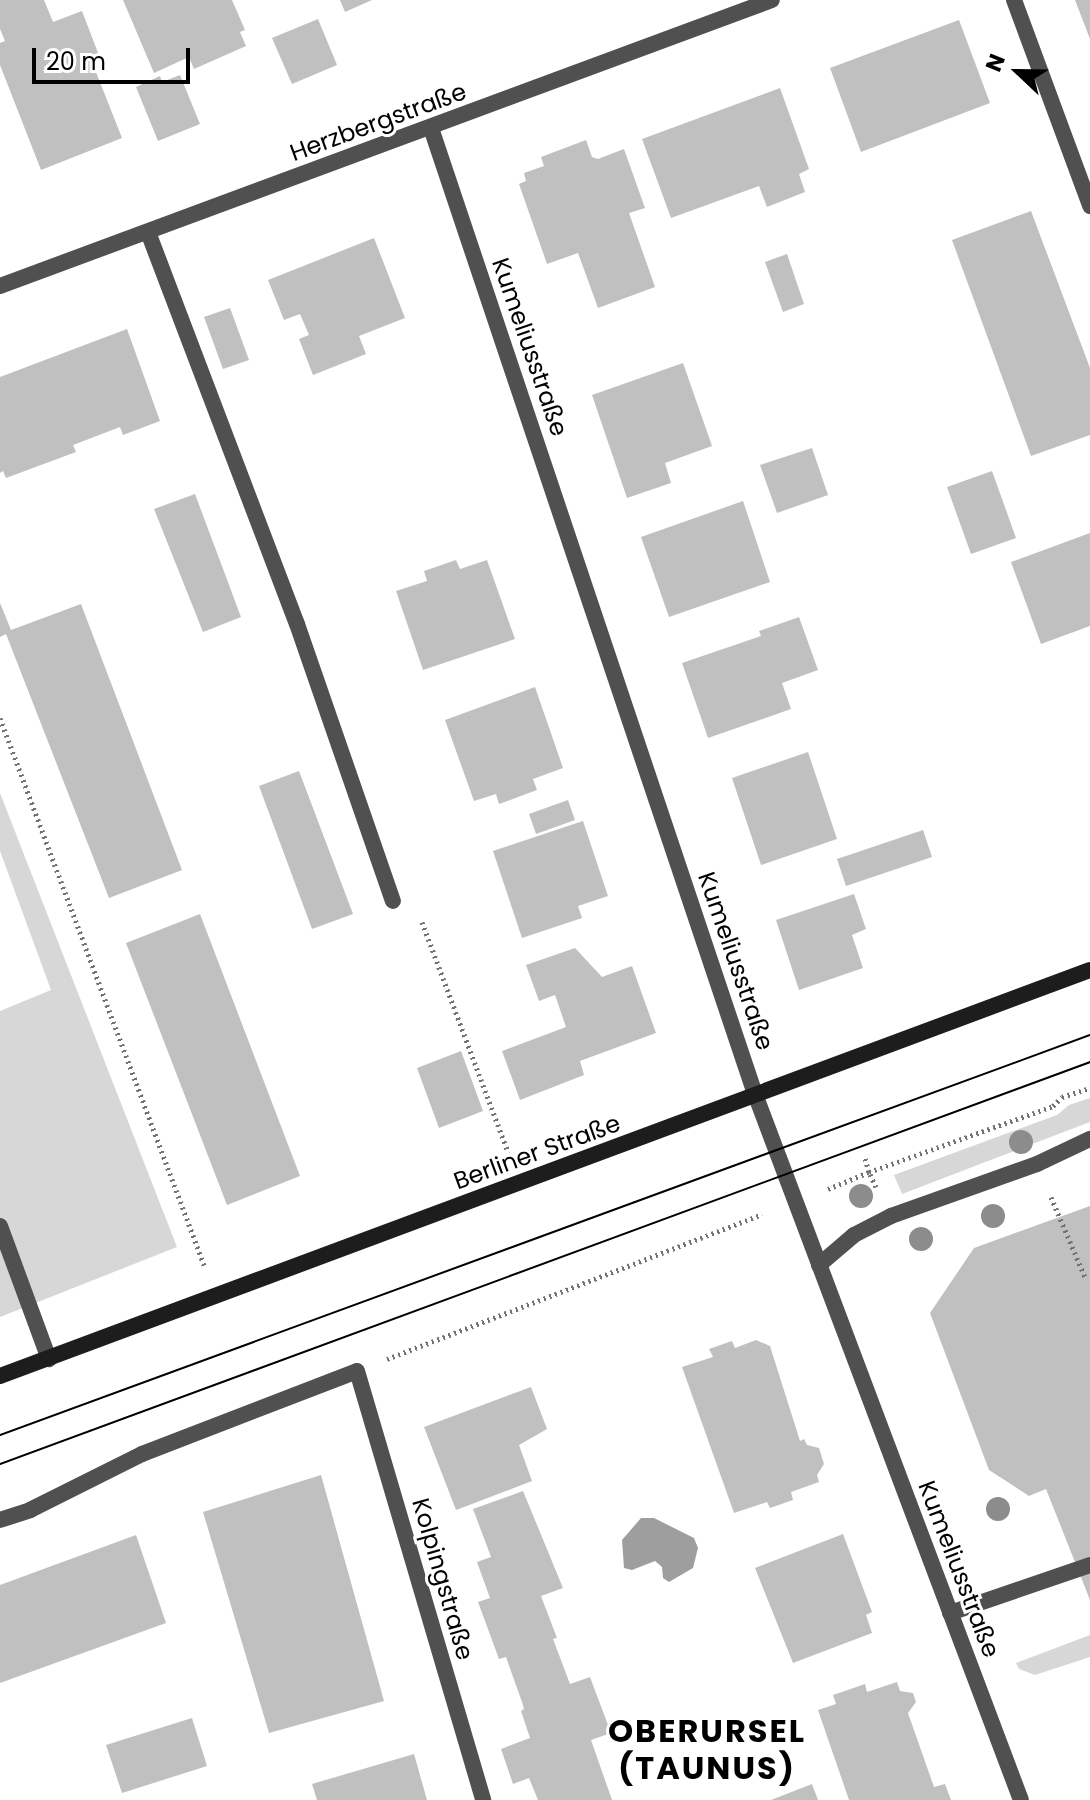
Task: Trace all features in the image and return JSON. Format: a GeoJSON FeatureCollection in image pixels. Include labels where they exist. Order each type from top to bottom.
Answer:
{"type":"FeatureCollection","features":[{"type":"Feature","properties":{"kind":"street","name":"Herzbergstraße"},"geometry":{"type":"LineString","coordinates":[[1,281],[148,232],[772,0]]}},
{"type":"Feature","properties":{"kind":"street"},"geometry":{"type":"LineString","coordinates":[[1014,0],[1090,206]]}},
{"type":"Feature","properties":{"kind":"street","name":"Kumeliusstraße"},"geometry":{"type":"LineString","coordinates":[[431,128],[755,1094],[1021,1800]]}},
{"type":"Feature","properties":{"kind":"street"},"geometry":{"type":"LineString","coordinates":[[148,232],[297,624],[393,901]]}},
{"type":"Feature","properties":{"kind":"street","name":"Berliner Straße"},"geometry":{"type":"LineString","coordinates":[[0,1376],[701,1118],[755,1094],[1090,970]]}},
{"type":"Feature","properties":{"kind":"street"},"geometry":{"type":"LineString","coordinates":[[819,1265],[854,1235],[891,1216],[1037,1164],[1090,1139]]}},
{"type":"Feature","properties":{"kind":"street"},"geometry":{"type":"LineString","coordinates":[[0,1226],[49,1359]]}},
{"type":"Feature","properties":{"kind":"street"},"geometry":{"type":"LineString","coordinates":[[0,1520],[30,1510],[142,1454],[357,1371]]}},
{"type":"Feature","properties":{"kind":"street","name":"Kolpingstraße"},"geometry":{"type":"LineString","coordinates":[[357,1371],[483,1800]]}},
{"type":"Feature","properties":{"kind":"street"},"geometry":{"type":"LineString","coordinates":[[950,1613],[1090,1565]]}},
{"type":"Feature","properties":{"kind":"path"},"geometry":{"type":"LineString","coordinates":[[0,718],[215,1296]]}},
{"type":"Feature","properties":{"kind":"path"},"geometry":{"type":"LineString","coordinates":[[393,901],[419,915],[508,1153]]}},
{"type":"Feature","properties":{"kind":"path"},"geometry":{"type":"LineString","coordinates":[[357,1371],[869,1172],[1053,1106],[1062,1097],[1090,1088]]}},
{"type":"Feature","properties":{"kind":"path"},"geometry":{"type":"LineString","coordinates":[[865,1158],[891,1216]]}},
{"type":"Feature","properties":{"kind":"path"},"geometry":{"type":"LineString","coordinates":[[1060,1217],[1085,1277]]}},
{"type":"Feature","properties":{"kind":"shaded area"},"geometry":{"type":"Polygon","coordinates":[[[0,793],[177,1247],[0,1317],[0,1011],[51,990],[0,851],[0,793]]]}},
{"type":"Feature","properties":{"kind":"shaded area"},"geometry":{"type":"Polygon","coordinates":[[[1090,1098],[1090,1122],[902,1194],[894,1175],[1057,1115],[1069,1105],[1090,1098]]]}},
{"type":"Feature","properties":{"kind":"shaded area"},"geometry":{"type":"Polygon","coordinates":[[[641,1518],[654,1518],[694,1538],[698,1548],[693,1568],[669,1582],[663,1578],[662,1567],[655,1561],[632,1570],[624,1568],[622,1540],[641,1518]]]}},
{"type":"Feature","properties":{"kind":"shaded area"},"geometry":{"type":"Polygon","coordinates":[[[1090,1635],[1090,1657],[1035,1675],[1019,1669],[1016,1663],[1090,1635]]]}},
{"type":"Feature","properties":{"kind":"building"},"geometry":{"type":"Polygon","coordinates":[[[0,0],[44,0],[53,22],[82,11],[100,58],[92,62],[122,138],[41,170],[0,65],[0,43],[5,41],[0,29],[0,0]]]}},
{"type":"Feature","properties":{"kind":"building"},"geometry":{"type":"Polygon","coordinates":[[[123,0],[232,0],[245,30],[240,32],[246,46],[194,69],[189,57],[154,73],[123,0]]]}},
{"type":"Feature","properties":{"kind":"building"},"geometry":{"type":"Polygon","coordinates":[[[340,0],[372,0],[345,12],[340,0]]]}},
{"type":"Feature","properties":{"kind":"building"},"geometry":{"type":"Polygon","coordinates":[[[1075,0],[1090,0],[1090,39],[1075,0]]]}},
{"type":"Feature","properties":{"kind":"building"},"geometry":{"type":"Polygon","coordinates":[[[318,19],[337,65],[292,84],[272,38],[318,19]]]}},
{"type":"Feature","properties":{"kind":"building"},"geometry":{"type":"Polygon","coordinates":[[[959,20],[990,103],[861,152],[830,68],[959,20]]]}},
{"type":"Feature","properties":{"kind":"building"},"geometry":{"type":"Polygon","coordinates":[[[180,75],[200,124],[158,141],[136,87],[160,76],[162,82],[180,75]]]}},
{"type":"Feature","properties":{"kind":"building"},"geometry":{"type":"Polygon","coordinates":[[[780,88],[809,169],[799,174],[805,192],[767,207],[759,186],[671,218],[642,139],[780,88]]]}},
{"type":"Feature","properties":{"kind":"building"},"geometry":{"type":"Polygon","coordinates":[[[586,140],[592,157],[598,159],[624,149],[645,208],[629,213],[655,287],[598,308],[578,253],[547,264],[519,184],[526,181],[524,173],[544,166],[541,157],[586,140]]]}},
{"type":"Feature","properties":{"kind":"building"},"geometry":{"type":"Polygon","coordinates":[[[1031,211],[1090,368],[1090,435],[1031,456],[952,240],[1031,211]]]}},
{"type":"Feature","properties":{"kind":"building"},"geometry":{"type":"Polygon","coordinates":[[[374,238],[405,318],[359,336],[366,354],[313,375],[299,339],[309,335],[300,314],[284,320],[268,280],[374,238]]]}},
{"type":"Feature","properties":{"kind":"building"},"geometry":{"type":"Polygon","coordinates":[[[787,254],[804,304],[783,312],[765,262],[787,254]]]}},
{"type":"Feature","properties":{"kind":"building"},"geometry":{"type":"Polygon","coordinates":[[[230,308],[249,360],[223,369],[204,317],[230,308]]]}},
{"type":"Feature","properties":{"kind":"building"},"geometry":{"type":"Polygon","coordinates":[[[127,329],[160,421],[123,435],[120,427],[73,445],[76,452],[6,478],[3,471],[0,473],[0,377],[127,329]]]}},
{"type":"Feature","properties":{"kind":"building"},"geometry":{"type":"Polygon","coordinates":[[[683,363],[712,446],[665,463],[671,483],[627,498],[592,395],[683,363]]]}},
{"type":"Feature","properties":{"kind":"building"},"geometry":{"type":"Polygon","coordinates":[[[812,448],[828,495],[777,513],[760,465],[812,448]]]}},
{"type":"Feature","properties":{"kind":"building"},"geometry":{"type":"Polygon","coordinates":[[[992,471],[1016,538],[971,554],[947,487],[992,471]]]}},
{"type":"Feature","properties":{"kind":"building"},"geometry":{"type":"Polygon","coordinates":[[[195,494],[241,617],[203,632],[154,509],[195,494]]]}},
{"type":"Feature","properties":{"kind":"building"},"geometry":{"type":"Polygon","coordinates":[[[743,501],[770,582],[669,617],[641,537],[743,501]]]}},
{"type":"Feature","properties":{"kind":"building"},"geometry":{"type":"Polygon","coordinates":[[[1090,533],[1090,626],[1041,644],[1011,562],[1090,533]]]}},
{"type":"Feature","properties":{"kind":"building"},"geometry":{"type":"Polygon","coordinates":[[[456,560],[460,569],[487,560],[515,639],[423,670],[396,591],[427,581],[424,571],[456,560]]]}},
{"type":"Feature","properties":{"kind":"building"},"geometry":{"type":"Polygon","coordinates":[[[0,603],[11,630],[81,604],[182,870],[109,898],[6,634],[0,637],[0,603]]]}},
{"type":"Feature","properties":{"kind":"building"},"geometry":{"type":"Polygon","coordinates":[[[799,617],[818,670],[782,683],[791,709],[708,738],[682,663],[761,636],[759,631],[799,617]]]}},
{"type":"Feature","properties":{"kind":"building"},"geometry":{"type":"Polygon","coordinates":[[[535,687],[563,768],[533,779],[537,790],[499,804],[496,794],[474,801],[445,720],[535,687]]]}},
{"type":"Feature","properties":{"kind":"building"},"geometry":{"type":"Polygon","coordinates":[[[808,752],[837,839],[761,865],[732,778],[808,752]]]}},
{"type":"Feature","properties":{"kind":"building"},"geometry":{"type":"Polygon","coordinates":[[[299,771],[353,914],[312,929],[259,786],[299,771]]]}},
{"type":"Feature","properties":{"kind":"building"},"geometry":{"type":"Polygon","coordinates":[[[568,800],[575,820],[536,834],[529,814],[568,800]]]}},
{"type":"Feature","properties":{"kind":"building"},"geometry":{"type":"Polygon","coordinates":[[[583,821],[608,896],[578,906],[582,918],[522,938],[493,851],[583,821]]]}},
{"type":"Feature","properties":{"kind":"building"},"geometry":{"type":"Polygon","coordinates":[[[923,830],[932,857],[846,886],[837,859],[923,830]]]}},
{"type":"Feature","properties":{"kind":"building"},"geometry":{"type":"Polygon","coordinates":[[[854,894],[866,929],[852,935],[863,968],[799,990],[776,920],[854,894]]]}},
{"type":"Feature","properties":{"kind":"building"},"geometry":{"type":"Polygon","coordinates":[[[200,914],[300,1176],[227,1205],[126,943],[200,914]]]}},
{"type":"Feature","properties":{"kind":"building"},"geometry":{"type":"Polygon","coordinates":[[[575,948],[602,977],[632,966],[656,1033],[580,1061],[584,1075],[520,1100],[502,1051],[566,1027],[555,995],[539,1001],[526,965],[575,948]]]}},
{"type":"Feature","properties":{"kind":"building"},"geometry":{"type":"Polygon","coordinates":[[[461,1051],[483,1111],[439,1128],[417,1068],[461,1051]]]}},
{"type":"Feature","properties":{"kind":"building"},"geometry":{"type":"Polygon","coordinates":[[[1090,1206],[1090,1600],[1046,1489],[1029,1496],[989,1470],[930,1313],[974,1248],[1090,1206]]]}},
{"type":"Feature","properties":{"kind":"building"},"geometry":{"type":"Polygon","coordinates":[[[756,1340],[770,1346],[800,1441],[804,1439],[807,1445],[819,1448],[824,1464],[817,1475],[819,1482],[791,1492],[793,1500],[770,1508],[767,1502],[734,1513],[682,1367],[713,1357],[709,1349],[732,1341],[735,1348],[756,1340]]]}},
{"type":"Feature","properties":{"kind":"building"},"geometry":{"type":"Polygon","coordinates":[[[531,1387],[547,1429],[519,1445],[532,1481],[456,1510],[424,1427],[531,1387]]]}},
{"type":"Feature","properties":{"kind":"building"},"geometry":{"type":"Polygon","coordinates":[[[321,1475],[384,1701],[269,1733],[203,1512],[321,1475]]]}},
{"type":"Feature","properties":{"kind":"building"},"geometry":{"type":"Polygon","coordinates":[[[523,1491],[563,1588],[541,1596],[557,1638],[553,1639],[570,1684],[590,1677],[611,1733],[591,1740],[612,1800],[538,1800],[529,1778],[513,1784],[501,1749],[530,1738],[521,1711],[524,1709],[522,1702],[506,1657],[499,1659],[478,1602],[490,1598],[477,1562],[491,1557],[473,1509],[523,1491]]]}},
{"type":"Feature","properties":{"kind":"building"},"geometry":{"type":"Polygon","coordinates":[[[843,1534],[872,1612],[866,1615],[872,1633],[793,1663],[755,1568],[843,1534]]]}},
{"type":"Feature","properties":{"kind":"building"},"geometry":{"type":"Polygon","coordinates":[[[136,1535],[166,1623],[0,1683],[0,1585],[136,1535]]]}},
{"type":"Feature","properties":{"kind":"building"},"geometry":{"type":"Polygon","coordinates":[[[897,1682],[900,1691],[913,1693],[916,1702],[908,1713],[934,1787],[945,1784],[951,1800],[849,1800],[818,1710],[836,1704],[833,1695],[865,1684],[867,1692],[897,1682]]]}},
{"type":"Feature","properties":{"kind":"building"},"geometry":{"type":"Polygon","coordinates":[[[192,1718],[207,1766],[122,1793],[106,1745],[192,1718]]]}},
{"type":"Feature","properties":{"kind":"building"},"geometry":{"type":"Polygon","coordinates":[[[414,1754],[427,1800],[317,1800],[312,1784],[414,1754]]]}},
{"type":"Feature","properties":{"kind":"building"},"geometry":{"type":"Polygon","coordinates":[[[812,1784],[818,1800],[771,1800],[812,1784]]]}},
{"type":"Feature","properties":{"kind":"tram line"},"geometry":{"type":"LineString","coordinates":[[0,1435],[1090,1035]]}},
{"type":"Feature","properties":{"kind":"tram line"},"geometry":{"type":"LineString","coordinates":[[0,1464],[1090,1062]]}},
{"type":"Feature","properties":{"kind":"district","name":"OBERURSEL (TAUNUS)"},"geometry":{"type":"Point","coordinates":[707,1750]}}]}
